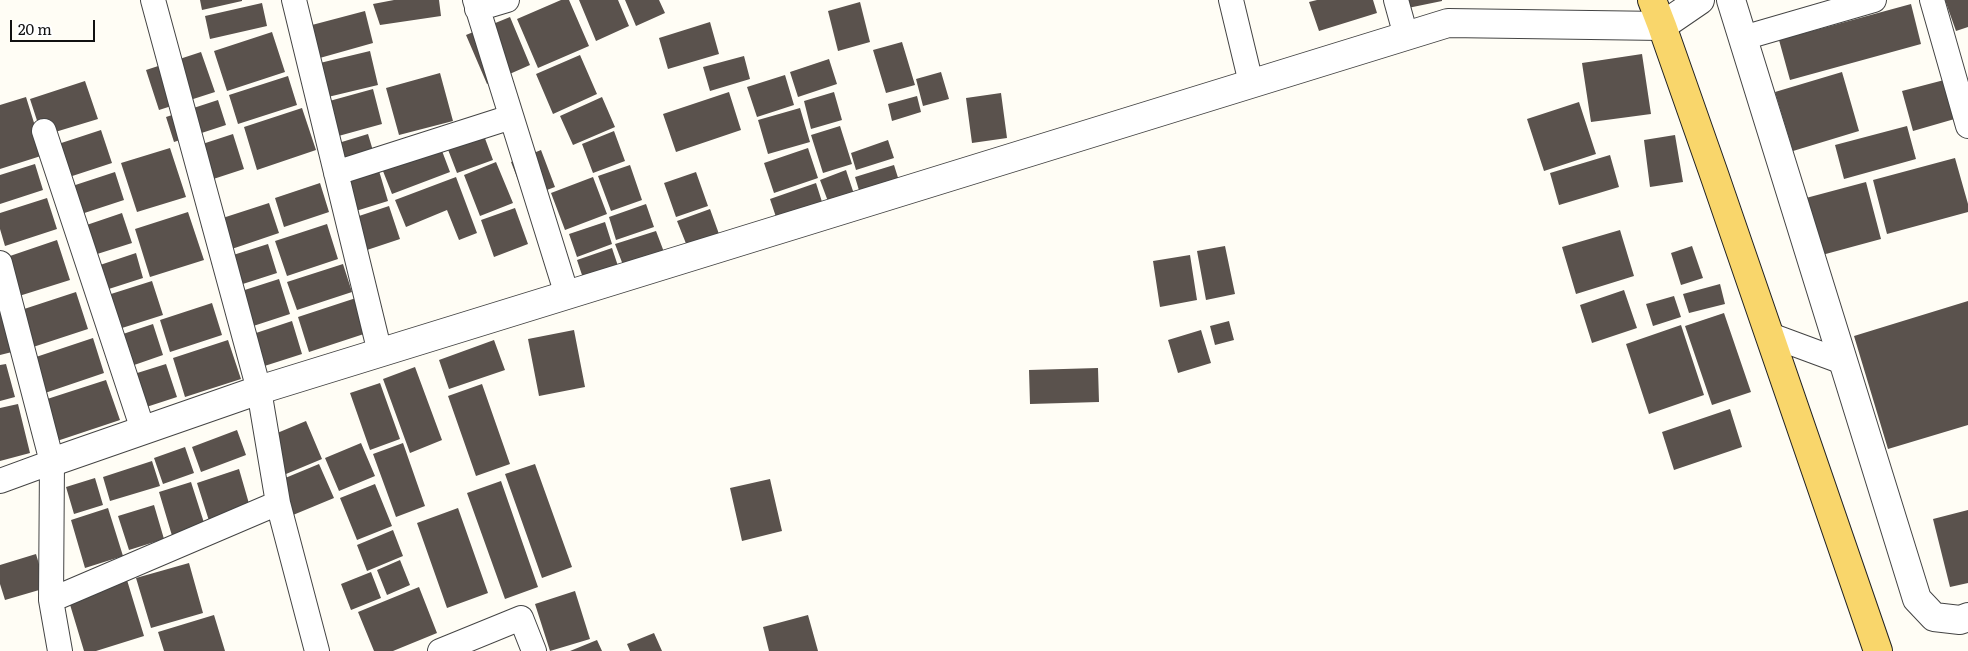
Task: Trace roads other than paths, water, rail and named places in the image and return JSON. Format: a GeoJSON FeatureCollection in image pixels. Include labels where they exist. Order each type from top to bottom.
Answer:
{"type":"FeatureCollection","features":[{"type":"Feature","properties":{"kind":"main road"},"geometry":{"type":"LineString","coordinates":[[1652,0],[1663,13],[1878,651]]}},
{"type":"Feature","properties":{"kind":"street"},"geometry":{"type":"LineString","coordinates":[[153,0],[260,390],[278,502],[317,651]]}},
{"type":"Feature","properties":{"kind":"street"},"geometry":{"type":"LineString","coordinates":[[294,0],[380,353]]}},
{"type":"Feature","properties":{"kind":"street"},"geometry":{"type":"LineString","coordinates":[[507,0],[476,4],[567,295]]}},
{"type":"Feature","properties":{"kind":"street"},"geometry":{"type":"LineString","coordinates":[[1231,0],[1251,83]]}},
{"type":"Feature","properties":{"kind":"street"},"geometry":{"type":"LineString","coordinates":[[1396,0],[1406,36]]}},
{"type":"Feature","properties":{"kind":"street"},"geometry":{"type":"LineString","coordinates":[[0,481],[260,390],[1448,23],[1663,13],[1700,0]]}},
{"type":"Feature","properties":{"kind":"street"},"geometry":{"type":"LineString","coordinates":[[1731,0],[1917,599],[1934,617],[1960,620],[1968,617]]}},
{"type":"Feature","properties":{"kind":"street"},"geometry":{"type":"LineString","coordinates":[[1743,38],[1874,0]]}},
{"type":"Feature","properties":{"kind":"street"},"geometry":{"type":"LineString","coordinates":[[1932,0],[1968,126]]}},
{"type":"Feature","properties":{"kind":"street"},"geometry":{"type":"LineString","coordinates":[[336,173],[511,117]]}},
{"type":"Feature","properties":{"kind":"street"},"geometry":{"type":"LineString","coordinates":[[44,131],[143,430]]}},
{"type":"Feature","properties":{"kind":"street"},"geometry":{"type":"LineString","coordinates":[[0,263],[52,462],[50,600],[60,651]]}},
{"type":"Feature","properties":{"kind":"street"},"geometry":{"type":"LineString","coordinates":[[1770,335],[1843,362]]}},
{"type":"Feature","properties":{"kind":"street"},"geometry":{"type":"LineString","coordinates":[[50,600],[278,502]]}},
{"type":"Feature","properties":{"kind":"street"},"geometry":{"type":"LineString","coordinates":[[440,651],[521,618],[534,651]]}}]}
